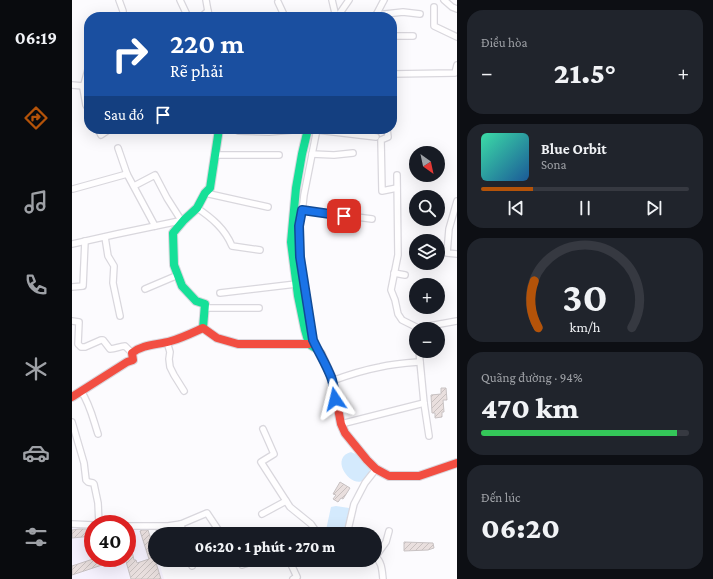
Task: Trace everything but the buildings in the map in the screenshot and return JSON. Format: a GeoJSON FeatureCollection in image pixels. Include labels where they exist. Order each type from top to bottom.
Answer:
{"type":"FeatureCollection","features":[{"type":"Feature","properties":{"kind":"street"},"geometry":{"type":"LineString","coordinates":[[119,0],[123,12]]}},
{"type":"Feature","properties":{"kind":"street"},"geometry":{"type":"LineString","coordinates":[[180,0],[186,12]]}},
{"type":"Feature","properties":{"kind":"street"},"geometry":{"type":"LineString","coordinates":[[206,0],[209,12]]}},
{"type":"Feature","properties":{"kind":"street"},"geometry":{"type":"LineString","coordinates":[[332,0],[335,12]]}},
{"type":"Feature","properties":{"kind":"street"},"geometry":{"type":"LineString","coordinates":[[341,12],[349,0]]}},
{"type":"Feature","properties":{"kind":"street"},"geometry":{"type":"LineString","coordinates":[[377,12],[384,0]]}},
{"type":"Feature","properties":{"kind":"street"},"geometry":{"type":"LineString","coordinates":[[444,0],[452,7],[457,9]]}},
{"type":"Feature","properties":{"kind":"street"},"geometry":{"type":"LineString","coordinates":[[278,2],[283,12]]}},
{"type":"Feature","properties":{"kind":"street"},"geometry":{"type":"LineString","coordinates":[[434,7],[434,26],[457,36]]}},
{"type":"Feature","properties":{"kind":"street"},"geometry":{"type":"LineString","coordinates":[[397,13],[420,14]]}},
{"type":"Feature","properties":{"kind":"street"},"geometry":{"type":"LineString","coordinates":[[397,36],[414,36]]}},
{"type":"Feature","properties":{"kind":"street"},"geometry":{"type":"LineString","coordinates":[[397,74],[454,73],[457,65]]}},
{"type":"Feature","properties":{"kind":"street"},"geometry":{"type":"LineString","coordinates":[[72,85],[84,84]]}},
{"type":"Feature","properties":{"kind":"street"},"geometry":{"type":"LineString","coordinates":[[203,328],[205,304],[196,301],[182,286],[174,265],[173,233],[183,220],[197,208],[210,188],[218,134]]}},
{"type":"Feature","properties":{"kind":"street"},"geometry":{"type":"LineString","coordinates":[[309,344],[296,284],[291,242],[296,188],[302,154],[312,134]]}},
{"type":"Feature","properties":{"kind":"street"},"geometry":{"type":"LineString","coordinates":[[314,134],[312,154],[299,226],[300,257],[313,340],[317,349],[322,355],[332,381],[341,424],[345,433],[366,460],[376,469],[389,476],[419,476],[457,463]]}},
{"type":"Feature","properties":{"kind":"street"},"geometry":{"type":"LineString","coordinates":[[353,134],[376,137]]}},
{"type":"Feature","properties":{"kind":"street"},"geometry":{"type":"LineString","coordinates":[[388,134],[388,137],[381,140],[382,191],[397,188]]}},
{"type":"Feature","properties":{"kind":"street"},"geometry":{"type":"LineString","coordinates":[[118,148],[127,174],[155,226]]}},
{"type":"Feature","properties":{"kind":"street"},"geometry":{"type":"LineString","coordinates":[[312,154],[334,155],[353,153]]}},
{"type":"Feature","properties":{"kind":"street"},"geometry":{"type":"LineString","coordinates":[[215,155],[279,156]]}},
{"type":"Feature","properties":{"kind":"street"},"geometry":{"type":"LineString","coordinates":[[73,189],[127,174]]}},
{"type":"Feature","properties":{"kind":"street"},"geometry":{"type":"LineString","coordinates":[[134,186],[155,175],[183,220]]}},
{"type":"Feature","properties":{"kind":"street"},"geometry":{"type":"LineString","coordinates":[[397,175],[398,255],[391,290],[398,314],[402,320],[409,324]]}},
{"type":"Feature","properties":{"kind":"street"},"geometry":{"type":"LineString","coordinates":[[205,194],[268,207]]}},
{"type":"Feature","properties":{"kind":"street"},"geometry":{"type":"LineString","coordinates":[[457,201],[449,229],[447,253],[457,254]]}},
{"type":"Feature","properties":{"kind":"street"},"geometry":{"type":"LineString","coordinates":[[197,208],[208,215],[222,229],[229,238],[232,246],[260,250]]}},
{"type":"Feature","properties":{"kind":"street"},"geometry":{"type":"LineString","coordinates":[[302,210],[372,219]]}},
{"type":"Feature","properties":{"kind":"street"},"geometry":{"type":"LineString","coordinates":[[72,244],[183,220]]}},
{"type":"Feature","properties":{"kind":"street"},"geometry":{"type":"LineString","coordinates":[[105,237],[108,256],[114,266],[112,283],[120,316]]}},
{"type":"Feature","properties":{"kind":"street"},"geometry":{"type":"LineString","coordinates":[[72,286],[83,286],[85,241]]}},
{"type":"Feature","properties":{"kind":"street"},"geometry":{"type":"LineString","coordinates":[[394,273],[405,275]]}},
{"type":"Feature","properties":{"kind":"street"},"geometry":{"type":"LineString","coordinates":[[146,289],[178,275]]}},
{"type":"Feature","properties":{"kind":"street"},"geometry":{"type":"LineString","coordinates":[[220,293],[296,284]]}},
{"type":"Feature","properties":{"kind":"street"},"geometry":{"type":"LineString","coordinates":[[205,308],[259,308]]}},
{"type":"Feature","properties":{"kind":"street"},"geometry":{"type":"LineString","coordinates":[[72,321],[80,322],[78,344],[80,347],[85,347],[103,340],[110,349],[126,346],[132,353],[133,360],[127,362],[72,397]]}},
{"type":"Feature","properties":{"kind":"street"},"geometry":{"type":"LineString","coordinates":[[445,323],[457,321]]}},
{"type":"Feature","properties":{"kind":"street"},"geometry":{"type":"LineString","coordinates":[[203,328],[217,338],[238,344],[309,344],[317,349]]}},
{"type":"Feature","properties":{"kind":"street"},"geometry":{"type":"LineString","coordinates":[[132,353],[138,349],[168,342],[203,328]]}},
{"type":"Feature","properties":{"kind":"street"},"geometry":{"type":"LineString","coordinates":[[168,342],[170,367],[184,391]]}},
{"type":"Feature","properties":{"kind":"street"},"geometry":{"type":"LineString","coordinates":[[420,358],[429,436]]}},
{"type":"Feature","properties":{"kind":"street"},"geometry":{"type":"LineString","coordinates":[[332,381],[351,374],[380,367],[402,363],[420,362]]}},
{"type":"Feature","properties":{"kind":"street"},"geometry":{"type":"LineString","coordinates":[[81,391],[87,400],[98,434]]}},
{"type":"Feature","properties":{"kind":"street"},"geometry":{"type":"LineString","coordinates":[[341,424],[424,403]]}},
{"type":"Feature","properties":{"kind":"street"},"geometry":{"type":"LineString","coordinates":[[72,422],[84,463],[86,480],[94,484],[99,515]]}},
{"type":"Feature","properties":{"kind":"street"},"geometry":{"type":"LineString","coordinates":[[263,429],[274,454],[261,462],[290,507],[314,527]]}},
{"type":"Feature","properties":{"kind":"street"},"geometry":{"type":"LineString","coordinates":[[349,527],[354,504],[365,483],[376,469]]}},
{"type":"Feature","properties":{"kind":"street"},"geometry":{"type":"LineString","coordinates":[[262,514],[286,501]]}},
{"type":"Feature","properties":{"kind":"street"},"geometry":{"type":"LineString","coordinates":[[136,526],[168,526],[180,524],[207,513],[216,527]]}},
{"type":"Feature","properties":{"kind":"street"},"geometry":{"type":"LineString","coordinates":[[72,524],[84,525]]}},
{"type":"Feature","properties":{"kind":"street"},"geometry":{"type":"LineString","coordinates":[[382,547],[386,542],[390,531]]}},
{"type":"Feature","properties":{"kind":"street"},"geometry":{"type":"LineString","coordinates":[[292,567],[297,577],[293,579]]}},
{"type":"Feature","properties":{"kind":"street"},"geometry":{"type":"LineString","coordinates":[[381,567],[383,579]]}},
{"type":"Feature","properties":{"kind":"shaded area"},"geometry":{"type":"Polygon","coordinates":[[[72,526],[84,526],[84,567],[136,567],[136,528],[147,528],[148,567],[160,567],[164,579],[72,579],[72,526]]]}},
{"type":"Feature","properties":{"kind":"water"},"geometry":{"type":"Polygon","coordinates":[[[351,452],[360,456],[370,467],[370,471],[362,481],[357,482],[351,479],[342,468],[344,456],[351,452]]]}},
{"type":"Feature","properties":{"kind":"water"},"geometry":{"type":"Polygon","coordinates":[[[336,506],[349,508],[350,510],[346,527],[327,527],[331,507],[336,506]]]}},
{"type":"Feature","properties":{"kind":"traffic: fast"},"geometry":{"type":"LineString","coordinates":[[203,328],[205,304],[196,301],[182,286],[174,265],[173,233],[197,208],[205,193],[210,188],[218,134]]}},
{"type":"Feature","properties":{"kind":"traffic: fast"},"geometry":{"type":"LineString","coordinates":[[307,134],[296,188],[291,242],[298,296],[305,330],[309,344],[317,349],[321,354]]}},
{"type":"Feature","properties":{"kind":"traffic: jam"},"geometry":{"type":"LineString","coordinates":[[72,397],[127,362],[133,360],[132,353],[136,350],[146,346],[175,340],[203,328],[217,338],[238,344],[309,344]]}},
{"type":"Feature","properties":{"kind":"traffic: jam"},"geometry":{"type":"LineString","coordinates":[[321,354],[332,378],[341,424],[345,433],[376,469],[389,476],[419,476],[457,463]]}},
{"type":"Feature","properties":{"kind":"route"},"geometry":{"type":"LineString","coordinates":[[335,399],[332,378],[322,355],[317,349],[313,340],[300,257],[299,226],[302,210],[344,216]]}}]}
